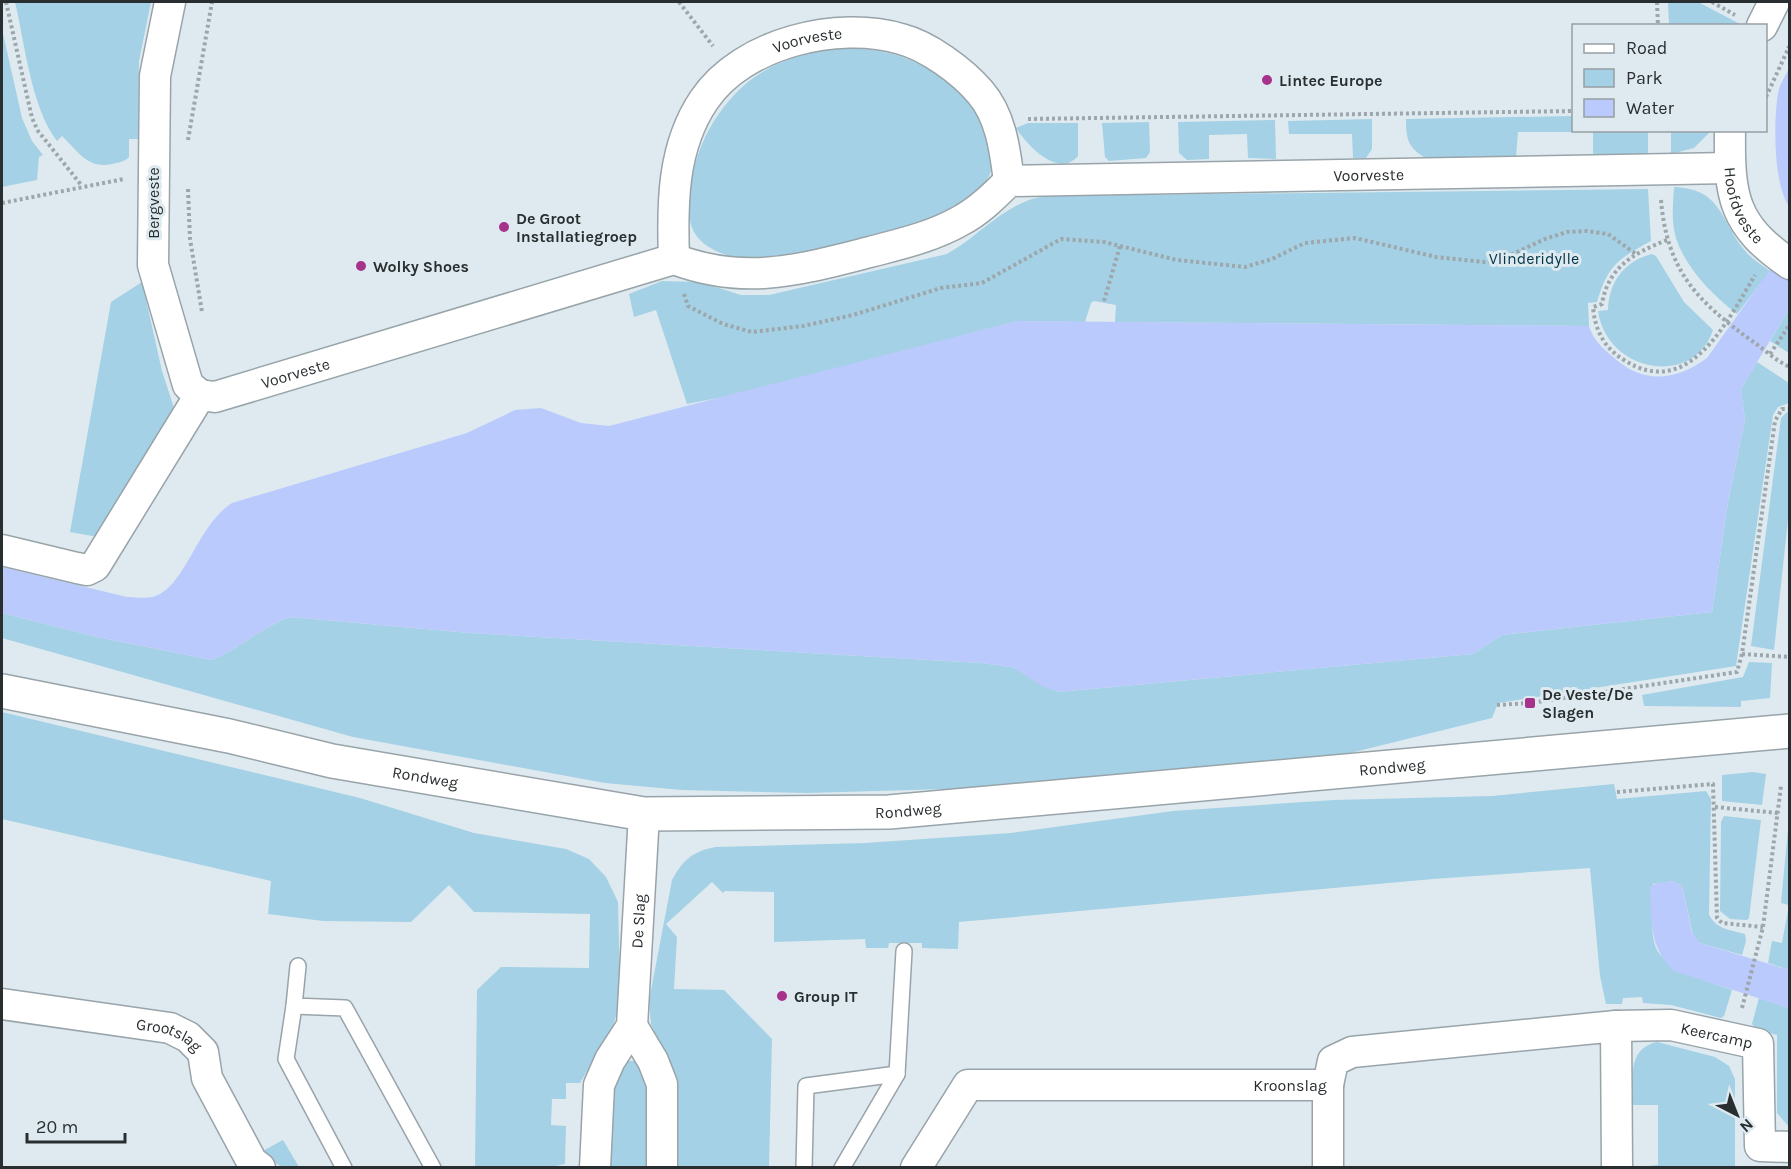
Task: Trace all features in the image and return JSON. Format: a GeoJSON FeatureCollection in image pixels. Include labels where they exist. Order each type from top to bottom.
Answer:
{"type":"FeatureCollection","features":[{"type":"Feature","properties":{"kind":"main road","name":"Rondweg"},"geometry":{"type":"LineString","coordinates":[[2,687],[33,696]]}},
{"type":"Feature","properties":{"kind":"main road","name":"Rondweg"},"geometry":{"type":"LineString","coordinates":[[2,692],[33,696],[229,736],[332,761],[645,814],[889,812],[1790,731]]}},
{"type":"Feature","properties":{"kind":"street","name":"Bergveste"},"geometry":{"type":"LineString","coordinates":[[170,2],[155,76],[153,265],[188,386],[200,395]]}},
{"type":"Feature","properties":{"kind":"street"},"geometry":{"type":"LineString","coordinates":[[1772,34],[1773,2]]}},
{"type":"Feature","properties":{"kind":"street","name":"Voorveste"},"geometry":{"type":"LineString","coordinates":[[200,395],[215,397],[674,259],[674,180],[684,144],[704,100],[732,71],[766,51],[809,36],[852,32],[902,39],[952,65],[981,93],[996,119],[1005,146],[1009,181],[1730,168]]}},
{"type":"Feature","properties":{"kind":"street","name":"Hoofdveste"},"geometry":{"type":"LineString","coordinates":[[1731,132],[1730,168],[1735,199],[1743,220],[1758,240],[1780,257]]}},
{"type":"Feature","properties":{"kind":"street"},"geometry":{"type":"LineString","coordinates":[[674,259],[701,269],[740,274],[788,272],[918,240],[959,222],[985,205],[1009,181]]}},
{"type":"Feature","properties":{"kind":"street"},"geometry":{"type":"LineString","coordinates":[[2,550],[87,570],[95,566],[200,395]]}},
{"type":"Feature","properties":{"kind":"street","name":"De Slag"},"geometry":{"type":"LineString","coordinates":[[595,1167],[599,1085],[610,1060],[632,1026],[645,814]]}},
{"type":"Feature","properties":{"kind":"street","name":"Grootslag"},"geometry":{"type":"LineString","coordinates":[[2,1004],[170,1028],[188,1037],[203,1052],[207,1078],[252,1162],[260,1167]]}},
{"type":"Feature","properties":{"kind":"street"},"geometry":{"type":"LineString","coordinates":[[632,1026],[653,1061],[662,1084],[662,1167]]}},
{"type":"Feature","properties":{"kind":"street"},"geometry":{"type":"LineString","coordinates":[[1616,1026],[1617,1167]]}},
{"type":"Feature","properties":{"kind":"street","name":"Kroonslag"},"geometry":{"type":"LineString","coordinates":[[916,1167],[968,1086],[1328,1086],[1333,1061],[1352,1052],[1616,1026]]}},
{"type":"Feature","properties":{"kind":"street","name":"Keercamp"},"geometry":{"type":"LineString","coordinates":[[1616,1026],[1671,1026],[1758,1044],[1760,1146],[1790,1147]]}},
{"type":"Feature","properties":{"kind":"street"},"geometry":{"type":"LineString","coordinates":[[1328,1086],[1328,1167]]}},
{"type":"Feature","properties":{"kind":"lane"},"geometry":{"type":"LineString","coordinates":[[843,1167],[897,1074],[904,951]]}},
{"type":"Feature","properties":{"kind":"lane"},"geometry":{"type":"LineString","coordinates":[[298,966],[286,1059],[344,1167]]}},
{"type":"Feature","properties":{"kind":"lane"},"geometry":{"type":"LineString","coordinates":[[294,1006],[345,1008],[433,1167]]}},
{"type":"Feature","properties":{"kind":"lane"},"geometry":{"type":"LineString","coordinates":[[804,1167],[806,1086],[897,1074]]}},
{"type":"Feature","properties":{"kind":"path"},"geometry":{"type":"LineString","coordinates":[[6,2],[32,118],[38,131],[82,186]]}},
{"type":"Feature","properties":{"kind":"path"},"geometry":{"type":"LineString","coordinates":[[187,148],[212,2]]}},
{"type":"Feature","properties":{"kind":"path"},"geometry":{"type":"LineString","coordinates":[[679,2],[732,71]]}},
{"type":"Feature","properties":{"kind":"path"},"geometry":{"type":"LineString","coordinates":[[1657,2],[1658,24]]}},
{"type":"Feature","properties":{"kind":"path"},"geometry":{"type":"LineString","coordinates":[[1767,95],[1789,46],[1772,34]]}},
{"type":"Feature","properties":{"kind":"path"},"geometry":{"type":"LineString","coordinates":[[996,119],[1572,111]]}},
{"type":"Feature","properties":{"kind":"path"},"geometry":{"type":"LineString","coordinates":[[1659,170],[1667,240],[1684,280],[1707,306],[1727,323],[1790,367]]}},
{"type":"Feature","properties":{"kind":"path"},"geometry":{"type":"LineString","coordinates":[[2,203],[153,174]]}},
{"type":"Feature","properties":{"kind":"path"},"geometry":{"type":"LineString","coordinates":[[188,182],[190,239],[203,319]]}},
{"type":"Feature","properties":{"kind":"path"},"geometry":{"type":"LineString","coordinates":[[674,259],[688,306],[723,324],[752,332],[803,326],[853,315],[941,288],[982,282],[1061,239],[1079,239],[1120,246],[1177,260],[1245,267],[1272,259],[1305,243],[1355,238],[1436,257],[1484,262],[1500,260],[1556,235],[1587,231],[1608,234],[1636,254]]}},
{"type":"Feature","properties":{"kind":"path"},"geometry":{"type":"LineString","coordinates":[[1667,240],[1636,254],[1617,268],[1605,289],[1602,304],[1593,307],[1599,336],[1616,355],[1634,366],[1657,370],[1681,367],[1704,352],[1727,323]]}},
{"type":"Feature","properties":{"kind":"path"},"geometry":{"type":"LineString","coordinates":[[1104,301],[1120,246]]}},
{"type":"Feature","properties":{"kind":"path"},"geometry":{"type":"LineString","coordinates":[[1770,354],[1790,324]]}},
{"type":"Feature","properties":{"kind":"path"},"geometry":{"type":"LineString","coordinates":[[1497,705],[1530,703],[1737,672],[1742,654],[1775,421],[1782,409],[1790,409]]}},
{"type":"Feature","properties":{"kind":"path"},"geometry":{"type":"LineString","coordinates":[[1742,654],[1790,657]]}},
{"type":"Feature","properties":{"kind":"path"},"geometry":{"type":"LineString","coordinates":[[1617,792],[1713,784],[1717,918],[1722,923],[1763,927]]}},
{"type":"Feature","properties":{"kind":"path"},"geometry":{"type":"LineString","coordinates":[[1741,1011],[1763,927],[1781,786]]}},
{"type":"Feature","properties":{"kind":"path"},"geometry":{"type":"LineString","coordinates":[[1715,807],[1778,813]]}},
{"type":"Feature","properties":{"kind":"green space"},"geometry":{"type":"Polygon","coordinates":[[[15,2],[151,2],[139,61],[138,139],[129,139],[127,159],[112,164],[96,164],[84,158],[62,136],[57,141],[48,127],[35,93],[15,2]]]}},
{"type":"Feature","properties":{"kind":"green space"},"geometry":{"type":"Polygon","coordinates":[[[1668,2],[1698,2],[1740,24],[1669,24],[1668,2]]]}},
{"type":"Feature","properties":{"kind":"green space"},"geometry":{"type":"Polygon","coordinates":[[[2,29],[22,118],[32,141],[43,155],[39,157],[37,180],[2,187],[2,29]]]}},
{"type":"Feature","properties":{"kind":"green space"},"geometry":{"type":"Polygon","coordinates":[[[833,48],[869,50],[896,55],[920,65],[948,83],[981,120],[991,151],[991,170],[987,179],[958,203],[934,216],[908,227],[851,243],[768,261],[737,258],[708,246],[700,240],[692,228],[690,201],[697,157],[716,118],[735,94],[756,76],[793,58],[833,48]]]}},
{"type":"Feature","properties":{"kind":"green space"},"geometry":{"type":"Polygon","coordinates":[[[1572,116],[1572,132],[1518,132],[1516,157],[1426,158],[1409,142],[1406,119],[1572,116]]]}},
{"type":"Feature","properties":{"kind":"green space"},"geometry":{"type":"Polygon","coordinates":[[[1372,119],[1372,149],[1366,158],[1353,158],[1352,134],[1289,134],[1288,121],[1372,119]]]}},
{"type":"Feature","properties":{"kind":"green space"},"geometry":{"type":"Polygon","coordinates":[[[1275,120],[1276,159],[1248,158],[1247,134],[1209,135],[1209,159],[1187,160],[1179,153],[1178,122],[1275,120]]]}},
{"type":"Feature","properties":{"kind":"green space"},"geometry":{"type":"Polygon","coordinates":[[[1149,122],[1150,152],[1146,158],[1109,161],[1105,157],[1102,123],[1149,122]]]}},
{"type":"Feature","properties":{"kind":"green space"},"geometry":{"type":"Polygon","coordinates":[[[1028,123],[1078,123],[1078,156],[1070,162],[1061,164],[1044,157],[1016,128],[1028,123]]]}},
{"type":"Feature","properties":{"kind":"green space"},"geometry":{"type":"Polygon","coordinates":[[[1593,132],[1648,132],[1648,155],[1593,155],[1593,132]]]}},
{"type":"Feature","properties":{"kind":"green space"},"geometry":{"type":"Polygon","coordinates":[[[1671,132],[1710,132],[1694,148],[1671,154],[1671,132]]]}},
{"type":"Feature","properties":{"kind":"green space"},"geometry":{"type":"Polygon","coordinates":[[[1674,187],[1701,193],[1710,199],[1717,206],[1745,251],[1770,271],[1737,314],[1701,281],[1686,260],[1673,226],[1674,187]]]}},
{"type":"Feature","properties":{"kind":"green space","name":"Vlinderidylle"},"geometry":{"type":"Polygon","coordinates":[[[1648,189],[1651,241],[1622,258],[1610,271],[1597,302],[1588,303],[1589,326],[1115,322],[1116,305],[1094,301],[1091,303],[1085,322],[1017,321],[759,390],[687,404],[656,310],[634,317],[629,294],[662,281],[700,282],[741,295],[769,295],[947,254],[1018,204],[1046,196],[1648,189]]]}},
{"type":"Feature","properties":{"kind":"green space"},"geometry":{"type":"Polygon","coordinates":[[[1652,254],[1656,256],[1684,302],[1713,330],[1703,348],[1688,360],[1671,366],[1652,366],[1633,360],[1617,348],[1605,332],[1598,311],[1608,310],[1611,290],[1626,267],[1652,254]]]}},
{"type":"Feature","properties":{"kind":"green space"},"geometry":{"type":"Polygon","coordinates":[[[142,282],[162,371],[174,408],[98,537],[70,532],[111,302],[142,282]]]}},
{"type":"Feature","properties":{"kind":"green space"},"geometry":{"type":"Polygon","coordinates":[[[1789,309],[1789,353],[1770,341],[1789,309]]]}},
{"type":"Feature","properties":{"kind":"green space"},"geometry":{"type":"Polygon","coordinates":[[[1757,362],[1789,383],[1789,403],[1778,407],[1773,415],[1736,666],[1498,703],[1492,718],[1326,759],[1084,785],[806,793],[682,790],[605,783],[353,737],[2,638],[2,613],[97,637],[212,660],[290,617],[470,633],[981,663],[1012,667],[1058,692],[1473,654],[1502,635],[1712,612],[1728,502],[1745,420],[1741,389],[1757,362]]]}},
{"type":"Feature","properties":{"kind":"green space"},"geometry":{"type":"Polygon","coordinates":[[[1787,412],[1790,413],[1789,510],[1774,650],[1751,646],[1781,418],[1787,412]]]}},
{"type":"Feature","properties":{"kind":"green space"},"geometry":{"type":"Polygon","coordinates":[[[1749,662],[1772,663],[1770,698],[1741,701],[1741,707],[1644,706],[1642,695],[1743,677],[1749,662]]]}},
{"type":"Feature","properties":{"kind":"green space"},"geometry":{"type":"Polygon","coordinates":[[[2,712],[360,798],[474,833],[566,849],[589,859],[606,877],[618,902],[619,1006],[613,1026],[580,1083],[566,1083],[566,1099],[552,1099],[551,1125],[566,1126],[565,1164],[546,1168],[475,1167],[477,990],[501,967],[589,968],[590,914],[474,912],[449,885],[411,922],[323,921],[268,914],[271,881],[2,819],[2,712]]]}},
{"type":"Feature","properties":{"kind":"green space"},"geometry":{"type":"Polygon","coordinates":[[[1753,772],[1766,774],[1762,805],[1722,801],[1722,775],[1753,772]]]}},
{"type":"Feature","properties":{"kind":"green space"},"geometry":{"type":"Polygon","coordinates":[[[1614,784],[1617,799],[1706,791],[1711,799],[1709,914],[1719,926],[1745,934],[1746,941],[1742,955],[1700,943],[1694,939],[1682,886],[1674,881],[1653,884],[1652,925],[1656,948],[1668,962],[1690,974],[1732,990],[1724,1016],[1721,1018],[1671,1005],[1643,1003],[1642,997],[1623,998],[1622,1004],[1606,1004],[1600,976],[1590,868],[1433,879],[959,922],[958,949],[922,948],[922,943],[889,943],[888,948],[866,948],[865,939],[774,942],[774,892],[725,891],[723,893],[712,882],[666,924],[677,937],[674,989],[724,990],[772,1039],[769,1167],[670,1167],[669,1069],[651,1024],[649,1001],[672,880],[685,862],[701,851],[716,847],[865,843],[1011,833],[1173,811],[1334,800],[1492,796],[1614,784]]]}},
{"type":"Feature","properties":{"kind":"green space"},"geometry":{"type":"Polygon","coordinates":[[[1724,816],[1761,820],[1747,920],[1730,919],[1720,911],[1721,822],[1724,816]]]}},
{"type":"Feature","properties":{"kind":"green space"},"geometry":{"type":"Polygon","coordinates":[[[1789,819],[1789,905],[1781,903],[1789,819]]]}},
{"type":"Feature","properties":{"kind":"green space"},"geometry":{"type":"Polygon","coordinates":[[[1789,905],[1789,970],[1768,963],[1772,941],[1782,943],[1789,905]]]}},
{"type":"Feature","properties":{"kind":"green space"},"geometry":{"type":"Polygon","coordinates":[[[1759,998],[1789,1008],[1789,1127],[1777,1113],[1777,1035],[1756,1029],[1752,1024],[1759,998]]]}},
{"type":"Feature","properties":{"kind":"green space"},"geometry":{"type":"Polygon","coordinates":[[[1657,1042],[1715,1057],[1729,1066],[1735,1079],[1735,1167],[1629,1168],[1658,1165],[1658,1105],[1633,1105],[1632,1086],[1636,1058],[1640,1051],[1657,1042]]]}},
{"type":"Feature","properties":{"kind":"green space"},"geometry":{"type":"Polygon","coordinates":[[[625,1061],[635,1061],[649,1082],[653,1167],[604,1168],[606,1104],[625,1061]]]}},
{"type":"Feature","properties":{"kind":"green space"},"geometry":{"type":"Polygon","coordinates":[[[283,1140],[299,1167],[282,1167],[259,1153],[283,1140]]]}},
{"type":"Feature","properties":{"kind":"water"},"geometry":{"type":"Polygon","coordinates":[[[1789,68],[1789,206],[1780,183],[1775,132],[1779,89],[1789,68]]]}},
{"type":"Feature","properties":{"kind":"water"},"geometry":{"type":"Polygon","coordinates":[[[1789,243],[1789,309],[1741,389],[1745,420],[1728,502],[1712,612],[1502,635],[1473,654],[1058,692],[1042,686],[1012,667],[981,663],[470,633],[290,617],[212,660],[97,637],[2,613],[2,567],[127,597],[156,596],[169,587],[178,576],[211,524],[232,503],[467,433],[515,410],[541,408],[581,423],[609,426],[1017,321],[1589,326],[1598,342],[1623,365],[1635,372],[1647,375],[1658,377],[1670,375],[1682,372],[1707,358],[1789,243]]]}},
{"type":"Feature","properties":{"kind":"water"},"geometry":{"type":"Polygon","coordinates":[[[1674,881],[1682,886],[1692,932],[1700,943],[1789,970],[1789,1008],[1674,971],[1660,952],[1653,932],[1650,887],[1657,883],[1674,881]]]}},
{"type":"Feature","properties":{"kind":"place","name":"Lintec Europe"},"geometry":{"type":"Point","coordinates":[1267,80]}},
{"type":"Feature","properties":{"kind":"place","name":"De Groot Installatiegroep"},"geometry":{"type":"Point","coordinates":[504,227]}},
{"type":"Feature","properties":{"kind":"place","name":"Wolky Shoes"},"geometry":{"type":"Point","coordinates":[361,266]}},
{"type":"Feature","properties":{"kind":"place","name":"De Veste/De Slagen"},"geometry":{"type":"Point","coordinates":[1530,703]}},
{"type":"Feature","properties":{"kind":"place","name":"Group IT"},"geometry":{"type":"Point","coordinates":[782,996]}}]}
